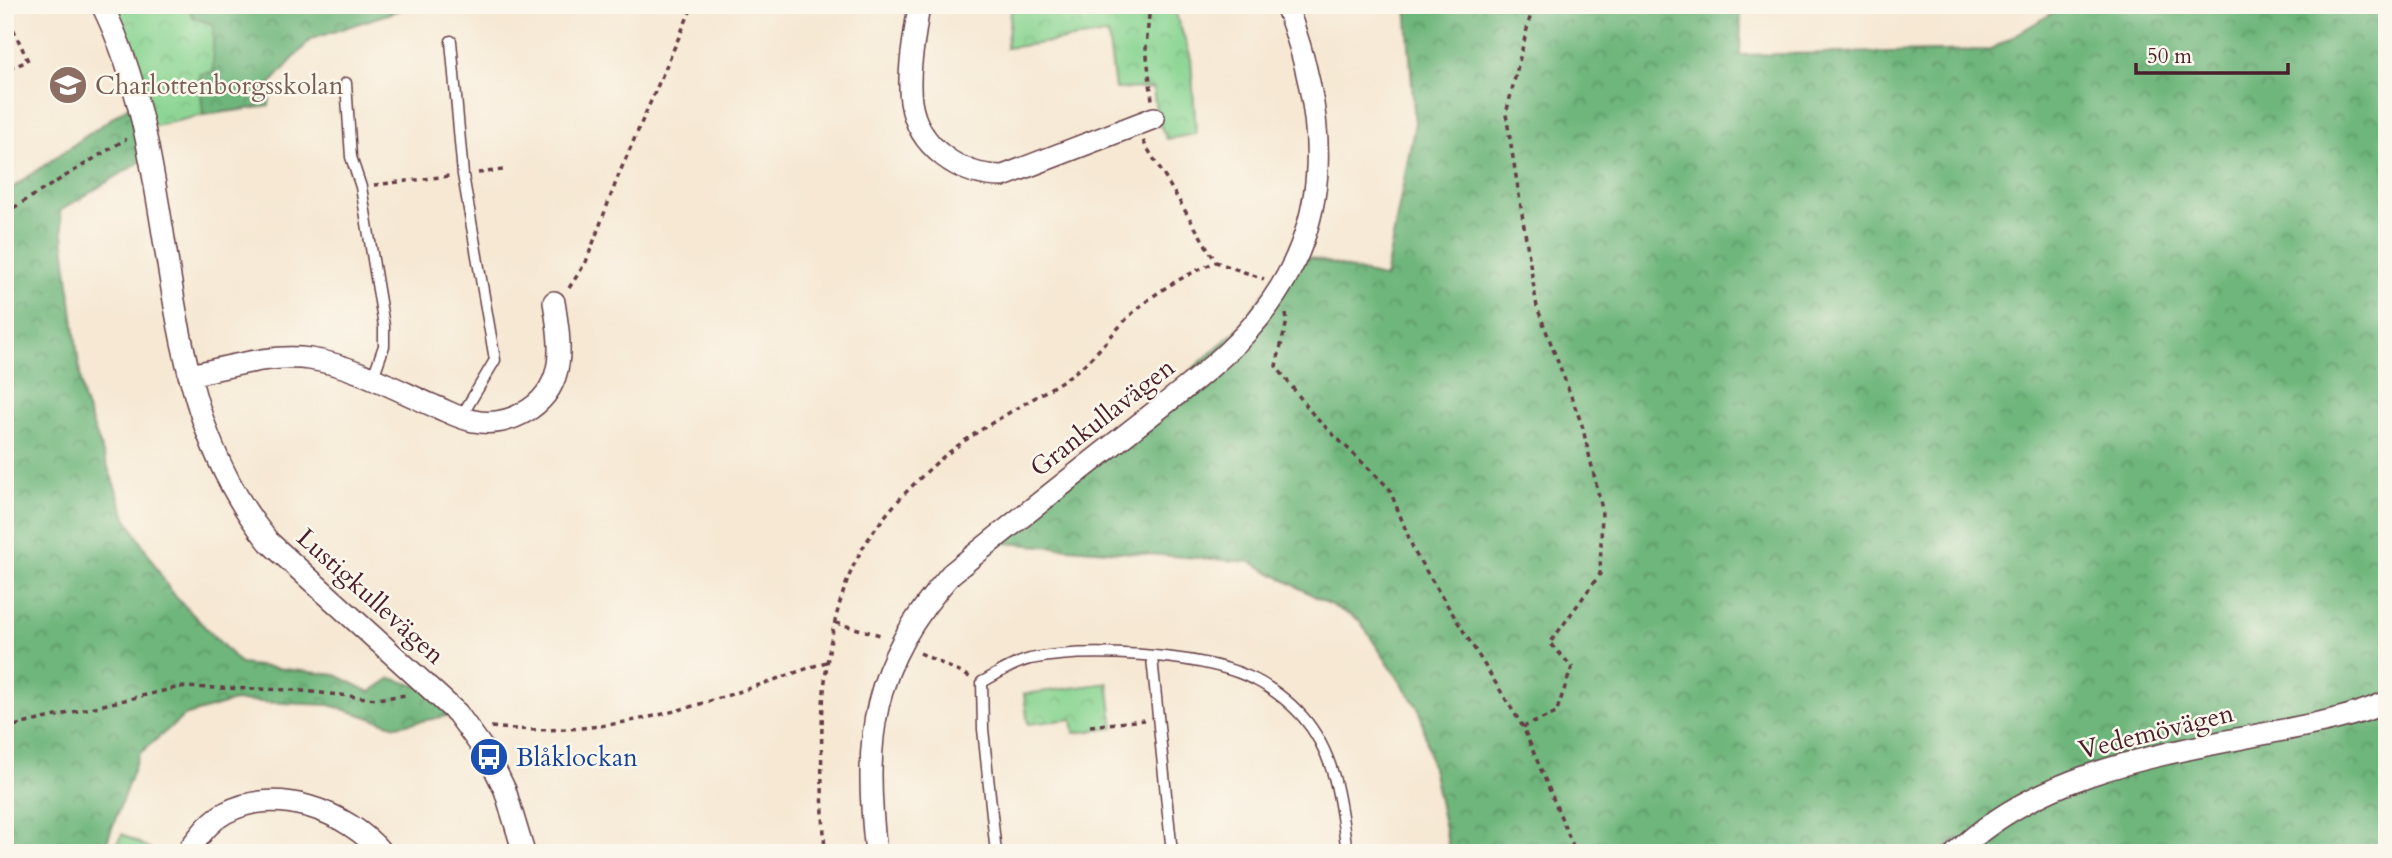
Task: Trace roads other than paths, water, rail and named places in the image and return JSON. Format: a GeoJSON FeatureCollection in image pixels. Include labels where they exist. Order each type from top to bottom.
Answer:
{"type":"FeatureCollection","features":[{"type":"Feature","properties":{"kind":"street","name":"Lustigkullevägen"},"geometry":{"type":"LineString","coordinates":[[102,5],[124,54],[146,136],[189,375],[207,438],[250,519],[269,542],[436,691],[472,731],[505,790],[524,853]]}},
{"type":"Feature","properties":{"kind":"street"},"geometry":{"type":"LineString","coordinates":[[919,5],[910,85],[914,114],[932,146],[961,168],[984,175],[1003,176],[1145,122]]}},
{"type":"Feature","properties":{"kind":"street","name":"Grankullavägen"},"geometry":{"type":"LineString","coordinates":[[876,853],[870,775],[877,703],[900,644],[920,610],[951,574],[1223,356],[1263,313],[1281,287],[1295,259],[1310,217],[1318,145],[1310,73],[1286,5]]}},
{"type":"Feature","properties":{"kind":"street"},"geometry":{"type":"LineString","coordinates":[[189,375],[294,357],[326,362],[461,417],[486,422],[513,418],[538,403],[548,391],[560,358],[554,302]]}},
{"type":"Feature","properties":{"kind":"street","name":"Vedemövägen"},"geometry":{"type":"LineString","coordinates":[[1956,853],[1973,837],[2021,805],[2077,779],[2155,755],[2318,723],[2387,702]]}},
{"type":"Feature","properties":{"kind":"street"},"geometry":{"type":"LineString","coordinates":[[191,847],[209,825],[223,814],[251,804],[277,802],[331,814],[363,833],[382,853]]}},
{"type":"Feature","properties":{"kind":"lane"},"geometry":{"type":"LineString","coordinates":[[452,41],[463,175],[495,360],[461,417]]}},
{"type":"Feature","properties":{"kind":"lane"},"geometry":{"type":"LineString","coordinates":[[346,83],[351,157],[360,187],[384,326],[384,346],[372,380]]}},
{"type":"Feature","properties":{"kind":"lane"},"geometry":{"type":"LineString","coordinates":[[996,853],[983,729],[982,682],[1028,660],[1105,654],[1224,668],[1249,677],[1279,696],[1302,717],[1330,762],[1340,802],[1347,853]]}},
{"type":"Feature","properties":{"kind":"lane"},"geometry":{"type":"LineString","coordinates":[[1152,658],[1172,853]]}},
{"type":"Feature","properties":{"kind":"place","name":"Charlottenborgsskolan"},"geometry":{"type":"Point","coordinates":[68,85]}},
{"type":"Feature","properties":{"kind":"place","name":"Blåklockan"},"geometry":{"type":"Point","coordinates":[489,757]}}]}
